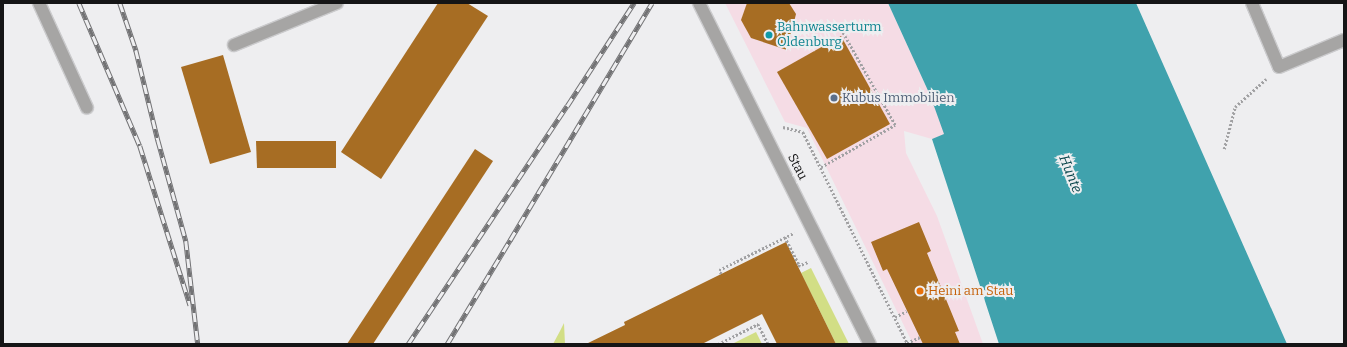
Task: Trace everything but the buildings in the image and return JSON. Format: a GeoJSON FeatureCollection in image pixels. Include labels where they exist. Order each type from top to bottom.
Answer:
{"type":"FeatureCollection","features":[{"type":"Feature","properties":{"kind":"street"},"geometry":{"type":"LineString","coordinates":[[39,3],[87,108]]}},
{"type":"Feature","properties":{"kind":"street"},"geometry":{"type":"LineString","coordinates":[[234,45],[337,3]]}},
{"type":"Feature","properties":{"kind":"street","name":"Stau"},"geometry":{"type":"LineString","coordinates":[[699,3],[870,344]]}},
{"type":"Feature","properties":{"kind":"street"},"geometry":{"type":"LineString","coordinates":[[1252,3],[1279,67],[1344,40]]}},
{"type":"Feature","properties":{"kind":"path"},"geometry":{"type":"LineString","coordinates":[[820,167],[895,125],[843,33]]}},
{"type":"Feature","properties":{"kind":"path"},"geometry":{"type":"LineString","coordinates":[[1224,149],[1235,107],[1279,67]]}},
{"type":"Feature","properties":{"kind":"path"},"geometry":{"type":"LineString","coordinates":[[758,120],[803,132],[908,343],[920,337]]}},
{"type":"Feature","properties":{"kind":"path"},"geometry":{"type":"LineString","coordinates":[[721,274],[720,270],[795,233]]}},
{"type":"Feature","properties":{"kind":"path"},"geometry":{"type":"LineString","coordinates":[[786,237],[799,266],[806,263]]}},
{"type":"Feature","properties":{"kind":"path"},"geometry":{"type":"LineString","coordinates":[[895,317],[907,311]]}},
{"type":"Feature","properties":{"kind":"path"},"geometry":{"type":"LineString","coordinates":[[718,344],[758,324],[768,344]]}},
{"type":"Feature","properties":{"kind":"shaded area"},"geometry":{"type":"Polygon","coordinates":[[[725,3],[888,3],[930,95],[945,134],[932,139],[904,131],[906,153],[937,216],[983,344],[913,344],[807,128],[785,122],[725,3]]]}},
{"type":"Feature","properties":{"kind":"green space"},"geometry":{"type":"Polygon","coordinates":[[[811,268],[849,344],[836,344],[801,273],[811,268]]]}},
{"type":"Feature","properties":{"kind":"green space"},"geometry":{"type":"Polygon","coordinates":[[[564,323],[565,344],[553,344],[560,331],[564,323]]]}},
{"type":"Feature","properties":{"kind":"green space"},"geometry":{"type":"Polygon","coordinates":[[[756,332],[762,344],[732,344],[756,332]]]}},
{"type":"Feature","properties":{"kind":"water","name":"Hunte"},"geometry":{"type":"Polygon","coordinates":[[[888,3],[1136,3],[1287,344],[999,344],[932,139],[944,134],[930,95],[888,3]]]}},
{"type":"Feature","properties":{"kind":"railway"},"geometry":{"type":"LineString","coordinates":[[79,3],[140,146],[190,305]]}},
{"type":"Feature","properties":{"kind":"railway"},"geometry":{"type":"LineString","coordinates":[[120,3],[136,50],[158,140],[186,241],[198,344]]}},
{"type":"Feature","properties":{"kind":"railway"},"geometry":{"type":"LineString","coordinates":[[408,344],[634,3]]}},
{"type":"Feature","properties":{"kind":"railway"},"geometry":{"type":"LineString","coordinates":[[447,344],[652,3]]}},
{"type":"Feature","properties":{"kind":"place","name":"Bahnwasserturm Oldenburg"},"geometry":{"type":"Point","coordinates":[769,35]}},
{"type":"Feature","properties":{"kind":"place","name":"Kubus Immobilien"},"geometry":{"type":"Point","coordinates":[834,98]}},
{"type":"Feature","properties":{"kind":"place","name":"Heini am Stau"},"geometry":{"type":"Point","coordinates":[920,291]}}]}
